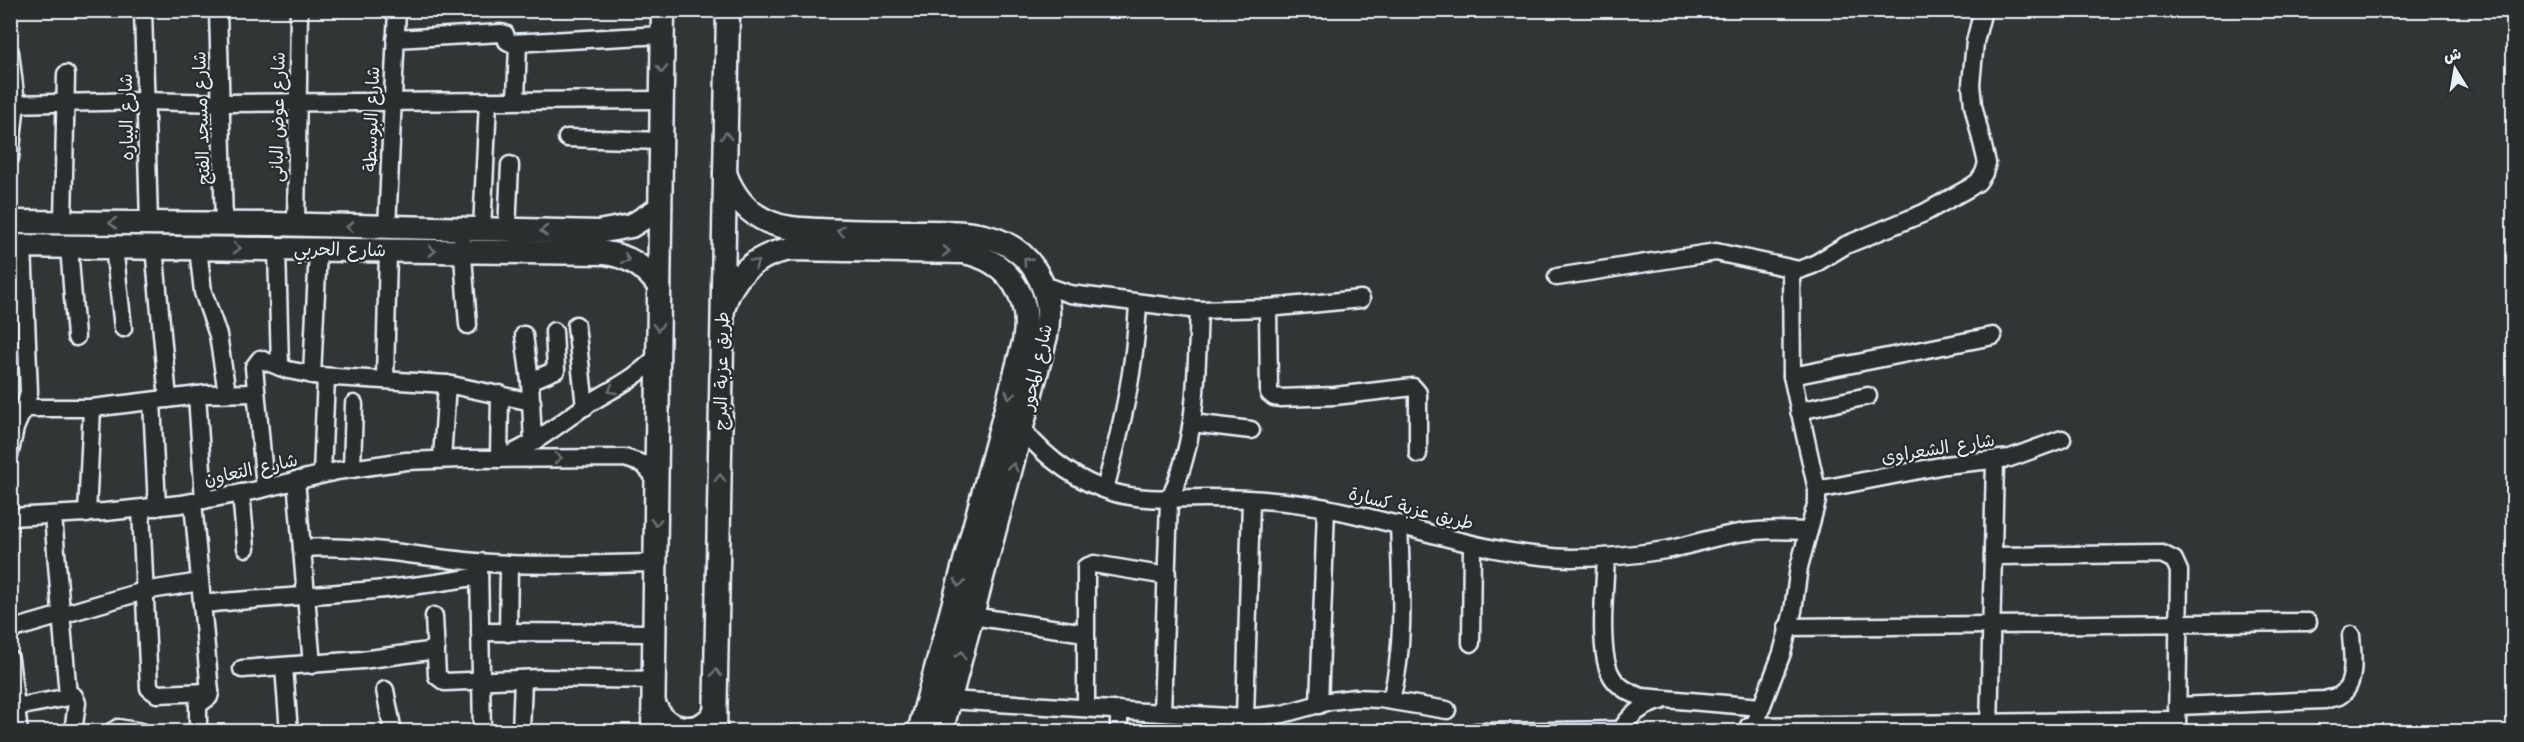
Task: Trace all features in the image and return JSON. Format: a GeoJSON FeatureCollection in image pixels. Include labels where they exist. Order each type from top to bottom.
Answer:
{"type":"FeatureCollection","features":[{"type":"Feature","properties":{"kind":"street","name":"شارع البياره"},"geometry":{"type":"LineString","coordinates":[[143,10],[149,223]]}},
{"type":"Feature","properties":{"kind":"street","name":"شارع مسجد الفتح"},"geometry":{"type":"LineString","coordinates":[[218,10],[224,224]]}},
{"type":"Feature","properties":{"kind":"street","name":"شارع عوض البانى"},"geometry":{"type":"LineString","coordinates":[[296,225],[299,10]]}},
{"type":"Feature","properties":{"kind":"street","name":"شارع البوسطة"},"geometry":{"type":"LineString","coordinates":[[387,228],[396,10]]}},
{"type":"Feature","properties":{"kind":"street"},"geometry":{"type":"LineString","coordinates":[[653,732],[663,10]]}},
{"type":"Feature","properties":{"kind":"street","name":"طريق عزبة البرج"},"geometry":{"type":"LineString","coordinates":[[715,722],[728,10]]}},
{"type":"Feature","properties":{"kind":"street"},"geometry":{"type":"LineString","coordinates":[[1557,277],[1716,252],[1791,270],[1806,268],[1846,245],[1924,213],[1978,182],[1987,163],[1973,105],[1971,84],[1975,42],[1982,14]]}},
{"type":"Feature","properties":{"kind":"street"},"geometry":{"type":"LineString","coordinates":[[395,39],[502,33],[508,42],[518,43],[663,34]]}},
{"type":"Feature","properties":{"kind":"street"},"geometry":{"type":"LineString","coordinates":[[516,100],[518,43]]}},
{"type":"Feature","properties":{"kind":"street"},"geometry":{"type":"LineString","coordinates":[[10,52],[13,103],[10,158]]}},
{"type":"Feature","properties":{"kind":"street"},"geometry":{"type":"LineString","coordinates":[[66,74],[56,222],[76,337]]}},
{"type":"Feature","properties":{"kind":"street"},"geometry":{"type":"LineString","coordinates":[[13,103],[146,101],[221,104],[662,100]]}},
{"type":"Feature","properties":{"kind":"street"},"geometry":{"type":"LineString","coordinates":[[468,325],[469,237],[488,101]]}},
{"type":"Feature","properties":{"kind":"street"},"geometry":{"type":"LineString","coordinates":[[567,138],[661,141]]}},
{"type":"Feature","properties":{"kind":"street"},"geometry":{"type":"LineString","coordinates":[[507,230],[510,165]]}},
{"type":"Feature","properties":{"kind":"street","name":"شارع المحور"},"geometry":{"type":"LineString","coordinates":[[725,173],[731,188],[746,207],[790,238],[973,254],[992,261],[1008,274],[1023,301],[1027,321],[1024,342],[919,732]]}},
{"type":"Feature","properties":{"kind":"street","name":"شارع الحربي"},"geometry":{"type":"LineString","coordinates":[[17,246],[388,251],[507,230],[612,231],[638,223],[660,208]]}},
{"type":"Feature","properties":{"kind":"street","name":"شارع الحربي"},"geometry":{"type":"LineString","coordinates":[[10,222],[387,228],[612,254],[639,265],[659,286]]}},
{"type":"Feature","properties":{"kind":"street","name":"شارع المحور"},"geometry":{"type":"LineString","coordinates":[[723,310],[734,283],[749,266],[790,238],[976,233],[997,239],[1016,250],[1032,266],[1043,285],[1048,306],[1048,326],[1023,429],[941,732]]}},
{"type":"Feature","properties":{"kind":"street"},"geometry":{"type":"LineString","coordinates":[[11,451],[29,386],[17,246]]}},
{"type":"Feature","properties":{"kind":"street"},"geometry":{"type":"LineString","coordinates":[[114,247],[123,328]]}},
{"type":"Feature","properties":{"kind":"street"},"geometry":{"type":"LineString","coordinates":[[154,247],[160,400],[149,508],[144,591],[149,688],[157,694],[210,692]]}},
{"type":"Feature","properties":{"kind":"street"},"geometry":{"type":"LineString","coordinates":[[198,248],[203,292],[216,330],[227,393]]}},
{"type":"Feature","properties":{"kind":"street"},"geometry":{"type":"LineString","coordinates":[[277,249],[280,366]]}},
{"type":"Feature","properties":{"kind":"street"},"geometry":{"type":"LineString","coordinates":[[318,250],[322,474]]}},
{"type":"Feature","properties":{"kind":"street"},"geometry":{"type":"LineString","coordinates":[[385,380],[388,251]]}},
{"type":"Feature","properties":{"kind":"street"},"geometry":{"type":"LineString","coordinates":[[1748,729],[1755,724],[1778,667],[1787,627],[1790,625],[1799,567],[1816,511],[1817,490],[1792,376],[1791,270]]}},
{"type":"Feature","properties":{"kind":"street"},"geometry":{"type":"LineString","coordinates":[[1043,285],[1060,293],[1199,310],[1268,308],[1361,299]]}},
{"type":"Feature","properties":{"kind":"street"},"geometry":{"type":"LineString","coordinates":[[1105,489],[1128,400],[1136,352],[1138,304]]}},
{"type":"Feature","properties":{"kind":"street"},"geometry":{"type":"LineString","coordinates":[[1268,308],[1269,393],[1274,397],[1335,396],[1413,387],[1417,390],[1418,454]]}},
{"type":"Feature","properties":{"kind":"street"},"geometry":{"type":"LineString","coordinates":[[1162,713],[1169,500],[1182,475],[1192,423],[1199,310]]}},
{"type":"Feature","properties":{"kind":"street"},"geometry":{"type":"LineString","coordinates":[[576,325],[585,407]]}},
{"type":"Feature","properties":{"kind":"street"},"geometry":{"type":"LineString","coordinates":[[530,381],[552,373],[557,368],[554,332]]}},
{"type":"Feature","properties":{"kind":"street"},"geometry":{"type":"LineString","coordinates":[[524,335],[532,402],[533,442]]}},
{"type":"Feature","properties":{"kind":"street"},"geometry":{"type":"LineString","coordinates":[[1792,376],[1994,336]]}},
{"type":"Feature","properties":{"kind":"street","name":"شارع التعاون"},"geometry":{"type":"LineString","coordinates":[[499,459],[533,442],[638,374],[658,355]]}},
{"type":"Feature","properties":{"kind":"street"},"geometry":{"type":"LineString","coordinates":[[266,488],[254,367],[256,362],[263,359],[319,376],[447,384],[532,402]]}},
{"type":"Feature","properties":{"kind":"street"},"geometry":{"type":"LineString","coordinates":[[442,459],[447,384]]}},
{"type":"Feature","properties":{"kind":"street"},"geometry":{"type":"LineString","coordinates":[[24,408],[92,408],[197,395],[256,393]]}},
{"type":"Feature","properties":{"kind":"street"},"geometry":{"type":"LineString","coordinates":[[499,459],[500,394]]}},
{"type":"Feature","properties":{"kind":"street"},"geometry":{"type":"LineString","coordinates":[[197,395],[200,582],[210,692],[209,697],[198,705],[198,732]]}},
{"type":"Feature","properties":{"kind":"street"},"geometry":{"type":"LineString","coordinates":[[1799,411],[1868,396]]}},
{"type":"Feature","properties":{"kind":"street"},"geometry":{"type":"LineString","coordinates":[[352,469],[354,404]]}},
{"type":"Feature","properties":{"kind":"street"},"geometry":{"type":"LineString","coordinates":[[87,513],[92,408]]}},
{"type":"Feature","properties":{"kind":"street"},"geometry":{"type":"LineString","coordinates":[[1192,423],[1251,430]]}},
{"type":"Feature","properties":{"kind":"street","name":"طريق عزبة كسارة"},"geometry":{"type":"LineString","coordinates":[[1023,429],[1035,444],[1063,468],[1105,489],[1132,497],[1169,500],[1251,500],[1326,508],[1399,524],[1472,545],[1538,556],[1606,557],[1652,552],[1745,532],[1809,531]]}},
{"type":"Feature","properties":{"kind":"street","name":"شارع الشعراوى"},"geometry":{"type":"LineString","coordinates":[[1817,490],[1945,465],[1995,461],[2033,451],[2062,439]]}},
{"type":"Feature","properties":{"kind":"street","name":"شارع التعاون"},"geometry":{"type":"LineString","coordinates":[[10,517],[149,508],[241,493],[322,474],[442,459],[625,458],[643,464],[656,478]]}},
{"type":"Feature","properties":{"kind":"street"},"geometry":{"type":"LineString","coordinates":[[1989,727],[1995,461]]}},
{"type":"Feature","properties":{"kind":"street"},"geometry":{"type":"LineString","coordinates":[[296,480],[312,664]]}},
{"type":"Feature","properties":{"kind":"street"},"geometry":{"type":"LineString","coordinates":[[241,493],[246,548]]}},
{"type":"Feature","properties":{"kind":"street"},"geometry":{"type":"LineString","coordinates":[[1245,718],[1251,500]]}},
{"type":"Feature","properties":{"kind":"street"},"geometry":{"type":"LineString","coordinates":[[1318,705],[1326,508]]}},
{"type":"Feature","properties":{"kind":"street"},"geometry":{"type":"LineString","coordinates":[[53,516],[68,696]]}},
{"type":"Feature","properties":{"kind":"street"},"geometry":{"type":"LineString","coordinates":[[1391,700],[1398,667],[1401,633],[1399,524]]}},
{"type":"Feature","properties":{"kind":"street"},"geometry":{"type":"LineString","coordinates":[[1471,643],[1472,545]]}},
{"type":"Feature","properties":{"kind":"street"},"geometry":{"type":"LineString","coordinates":[[302,548],[356,547],[479,569]]}},
{"type":"Feature","properties":{"kind":"street"},"geometry":{"type":"LineString","coordinates":[[1993,556],[2162,554],[2174,560],[2179,572],[2177,719]]}},
{"type":"Feature","properties":{"kind":"street"},"geometry":{"type":"LineString","coordinates":[[1606,557],[1605,654],[1610,673],[1616,682],[1633,694],[1664,700],[1761,707]]}},
{"type":"Feature","properties":{"kind":"street"},"geometry":{"type":"LineString","coordinates":[[202,604],[306,594],[375,591],[509,564],[655,563]]}},
{"type":"Feature","properties":{"kind":"street"},"geometry":{"type":"LineString","coordinates":[[508,633],[509,564]]}},
{"type":"Feature","properties":{"kind":"street"},"geometry":{"type":"LineString","coordinates":[[1086,708],[1085,573],[1088,565],[1094,564],[1167,576]]}},
{"type":"Feature","properties":{"kind":"street"},"geometry":{"type":"LineString","coordinates":[[479,569],[482,732]]}},
{"type":"Feature","properties":{"kind":"street"},"geometry":{"type":"LineString","coordinates":[[10,630],[144,591],[200,582]]}},
{"type":"Feature","properties":{"kind":"street"},"geometry":{"type":"LineString","coordinates":[[434,616],[437,676],[440,680],[447,682],[523,679],[654,680]]}},
{"type":"Feature","properties":{"kind":"street"},"geometry":{"type":"LineString","coordinates":[[972,616],[1085,633]]}},
{"type":"Feature","properties":{"kind":"street"},"geometry":{"type":"LineString","coordinates":[[1787,627],[2308,622]]}},
{"type":"Feature","properties":{"kind":"street"},"geometry":{"type":"LineString","coordinates":[[480,632],[654,633]]}},
{"type":"Feature","properties":{"kind":"street"},"geometry":{"type":"LineString","coordinates":[[1748,729],[1989,727],[2177,719],[2325,700],[2340,695],[2348,684],[2352,670],[2351,635]]}},
{"type":"Feature","properties":{"kind":"street"},"geometry":{"type":"LineString","coordinates":[[242,669],[412,655],[436,650]]}},
{"type":"Feature","properties":{"kind":"street"},"geometry":{"type":"LineString","coordinates":[[10,659],[19,732]]}},
{"type":"Feature","properties":{"kind":"street"},"geometry":{"type":"LineString","coordinates":[[284,667],[289,732]]}},
{"type":"Feature","properties":{"kind":"street"},"geometry":{"type":"LineString","coordinates":[[521,732],[523,679]]}},
{"type":"Feature","properties":{"kind":"street"},"geometry":{"type":"LineString","coordinates":[[386,690],[393,732]]}},
{"type":"Feature","properties":{"kind":"street"},"geometry":{"type":"LineString","coordinates":[[15,709],[74,696],[77,701],[73,732]]}},
{"type":"Feature","properties":{"kind":"street"},"geometry":{"type":"LineString","coordinates":[[949,700],[1245,718],[1282,714],[1355,698],[1391,700],[1447,710]]}},
{"type":"Feature","properties":{"kind":"street"},"geometry":{"type":"LineString","coordinates":[[1476,732],[1620,731],[1642,708],[1664,700]]}},
{"type":"Feature","properties":{"kind":"street"},"geometry":{"type":"LineString","coordinates":[[654,704],[658,714],[666,722],[681,728],[715,722]]}},
{"type":"Feature","properties":{"kind":"street"},"geometry":{"type":"LineString","coordinates":[[1119,710],[1119,732]]}},
{"type":"Feature","properties":{"kind":"street"},"geometry":{"type":"LineString","coordinates":[[111,732],[118,728],[142,732]]}}]}
